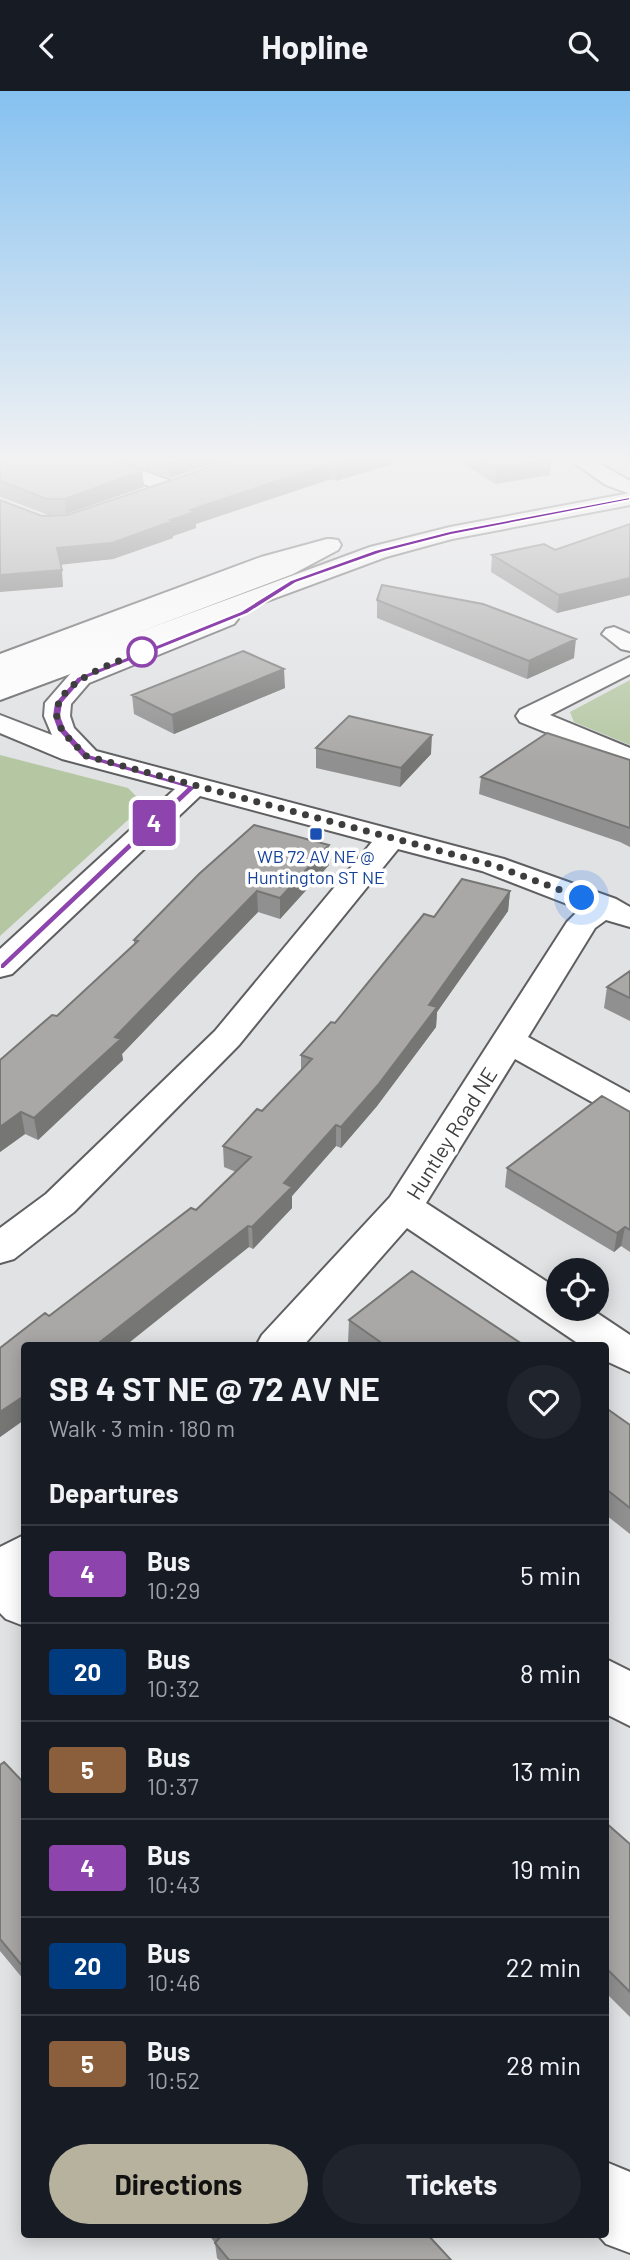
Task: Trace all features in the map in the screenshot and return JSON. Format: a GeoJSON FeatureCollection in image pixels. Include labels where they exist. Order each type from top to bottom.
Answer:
{"type":"FeatureCollection","features":[{"type":"Feature","properties":{"kind":"street"},"geometry":{"type":"LineString","coordinates":[[0,648],[204,580],[279,559]]}},
{"type":"Feature","properties":{"kind":"street"},"geometry":{"type":"LineString","coordinates":[[0,677],[305,559]]}},
{"type":"Feature","properties":{"kind":"street"},"geometry":{"type":"LineString","coordinates":[[0,692],[358,559]]}},
{"type":"Feature","properties":{"kind":"street"},"geometry":{"type":"LineString","coordinates":[[0,662],[259,565]]}},
{"type":"Feature","properties":{"kind":"street"},"geometry":{"type":"LineString","coordinates":[[79,755],[62,730],[57,716],[58,703],[80,678],[244,613],[285,585]]}},
{"type":"Feature","properties":{"kind":"street"},"geometry":{"type":"LineString","coordinates":[[630,664],[529,716],[630,758]]}},
{"type":"Feature","properties":{"kind":"street"},"geometry":{"type":"LineString","coordinates":[[0,723],[79,755],[493,865],[617,912]]}},
{"type":"Feature","properties":{"kind":"street"},"geometry":{"type":"LineString","coordinates":[[0,745],[79,755]]}},
{"type":"Feature","properties":{"kind":"street"},"geometry":{"type":"LineString","coordinates":[[0,967],[192,787]]}},
{"type":"Feature","properties":{"kind":"street"},"geometry":{"type":"LineString","coordinates":[[0,1249],[60,1203],[227,1038],[392,837]]}},
{"type":"Feature","properties":{"kind":"street","name":"Huntley Road NE"},"geometry":{"type":"LineString","coordinates":[[281,1342],[404,1207],[583,922],[617,912]]}},
{"type":"Feature","properties":{"kind":"street"},"geometry":{"type":"LineString","coordinates":[[509,1041],[630,1108]]}},
{"type":"Feature","properties":{"kind":"street"},"geometry":{"type":"LineString","coordinates":[[404,1207],[546,1300]]}},
{"type":"Feature","properties":{"kind":"street"},"geometry":{"type":"LineString","coordinates":[[577,1321],[609,1342]]}},
{"type":"Feature","properties":{"kind":"street"},"geometry":{"type":"LineString","coordinates":[[609,1342],[630,1356]]}},
{"type":"Feature","properties":{"kind":"street"},"geometry":{"type":"LineString","coordinates":[[21,1559],[0,1577],[21,1601]]}},
{"type":"Feature","properties":{"kind":"street"},"geometry":{"type":"LineString","coordinates":[[609,1685],[630,1702]]}},
{"type":"Feature","properties":{"kind":"street"},"geometry":{"type":"LineString","coordinates":[[609,2198],[630,2220]]}},
{"type":"Feature","properties":{"kind":"green space"},"geometry":{"type":"Polygon","coordinates":[[[630,680],[630,745],[574,722],[570,712],[630,680]]]}},
{"type":"Feature","properties":{"kind":"green space"},"geometry":{"type":"Polygon","coordinates":[[[0,755],[128,788],[137,797],[139,810],[0,936],[0,755]]]}},
{"type":"Feature","properties":{"kind":"building"},"geometry":{"type":"Polygon","coordinates":[[[0,559],[60,559],[62,570],[0,575],[0,559]]]}},
{"type":"Feature","properties":{"kind":"building"},"geometry":{"type":"Polygon","coordinates":[[[499,559],[630,559],[630,578],[559,595],[499,559]]]}},
{"type":"Feature","properties":{"kind":"building"},"geometry":{"type":"Polygon","coordinates":[[[382,585],[483,604],[576,639],[529,661],[377,600],[382,585]]]}},
{"type":"Feature","properties":{"kind":"building"},"geometry":{"type":"Polygon","coordinates":[[[243,651],[284,669],[172,715],[132,695],[243,651]]]}},
{"type":"Feature","properties":{"kind":"building"},"geometry":{"type":"Polygon","coordinates":[[[349,716],[432,735],[401,768],[316,748],[349,716]]]}},
{"type":"Feature","properties":{"kind":"building"},"geometry":{"type":"Polygon","coordinates":[[[547,733],[630,760],[630,828],[481,777],[547,733]]]}},
{"type":"Feature","properties":{"kind":"building"},"geometry":{"type":"Polygon","coordinates":[[[254,825],[329,845],[280,898],[257,891],[115,1037],[121,1039],[34,1118],[21,1112],[0,1127],[0,1060],[52,1015],[57,1016],[138,941],[134,940],[199,874],[254,825]]]}},
{"type":"Feature","properties":{"kind":"building"},"geometry":{"type":"Polygon","coordinates":[[[462,879],[510,891],[429,1005],[437,1007],[378,1085],[341,1127],[336,1125],[284,1183],[292,1187],[252,1227],[248,1226],[100,1342],[21,1342],[21,1398],[0,1412],[0,1348],[45,1313],[49,1316],[191,1208],[196,1210],[251,1157],[223,1146],[257,1109],[262,1111],[312,1059],[301,1055],[331,1022],[335,1023],[424,914],[434,917],[462,879]]]}},
{"type":"Feature","properties":{"kind":"building"},"geometry":{"type":"Polygon","coordinates":[[[630,971],[630,998],[607,987],[630,971]]]}},
{"type":"Feature","properties":{"kind":"building"},"geometry":{"type":"Polygon","coordinates":[[[602,1096],[630,1112],[630,1230],[625,1227],[617,1233],[507,1168],[602,1096]]]}},
{"type":"Feature","properties":{"kind":"building"},"geometry":{"type":"Polygon","coordinates":[[[412,1271],[519,1342],[380,1342],[349,1320],[412,1271]]]}},
{"type":"Feature","properties":{"kind":"building"},"geometry":{"type":"Polygon","coordinates":[[[609,1410],[630,1425],[630,1508],[609,1491],[609,1410]]]}},
{"type":"Feature","properties":{"kind":"building"},"geometry":{"type":"Polygon","coordinates":[[[4,1762],[21,1780],[21,1964],[0,1939],[0,1765],[4,1762]]]}},
{"type":"Feature","properties":{"kind":"building"},"geometry":{"type":"Polygon","coordinates":[[[609,1826],[630,1844],[630,1992],[609,1971],[609,1826]]]}},
{"type":"Feature","properties":{"kind":"building"},"geometry":{"type":"Polygon","coordinates":[[[219,2238],[431,2238],[451,2260],[229,2260],[215,2243],[219,2238]]]}},
{"type":"Feature","properties":{"kind":"bus line","name":"4"},"geometry":{"type":"LineString","coordinates":[[0,967],[192,787],[86,756],[62,730],[57,716],[58,703],[80,678],[244,613],[285,585],[357,559]]}},
{"type":"Feature","properties":{"kind":"place","name":"WB 72 AV NE @ Huntington ST NE"},"geometry":{"type":"Point","coordinates":[316,834]}},
{"type":"Feature","properties":{"kind":"route"},"geometry":{"type":"LineString","coordinates":[[142,652],[80,678],[58,703],[57,716],[62,730],[86,756],[192,787],[493,865],[582,898]]}}]}
